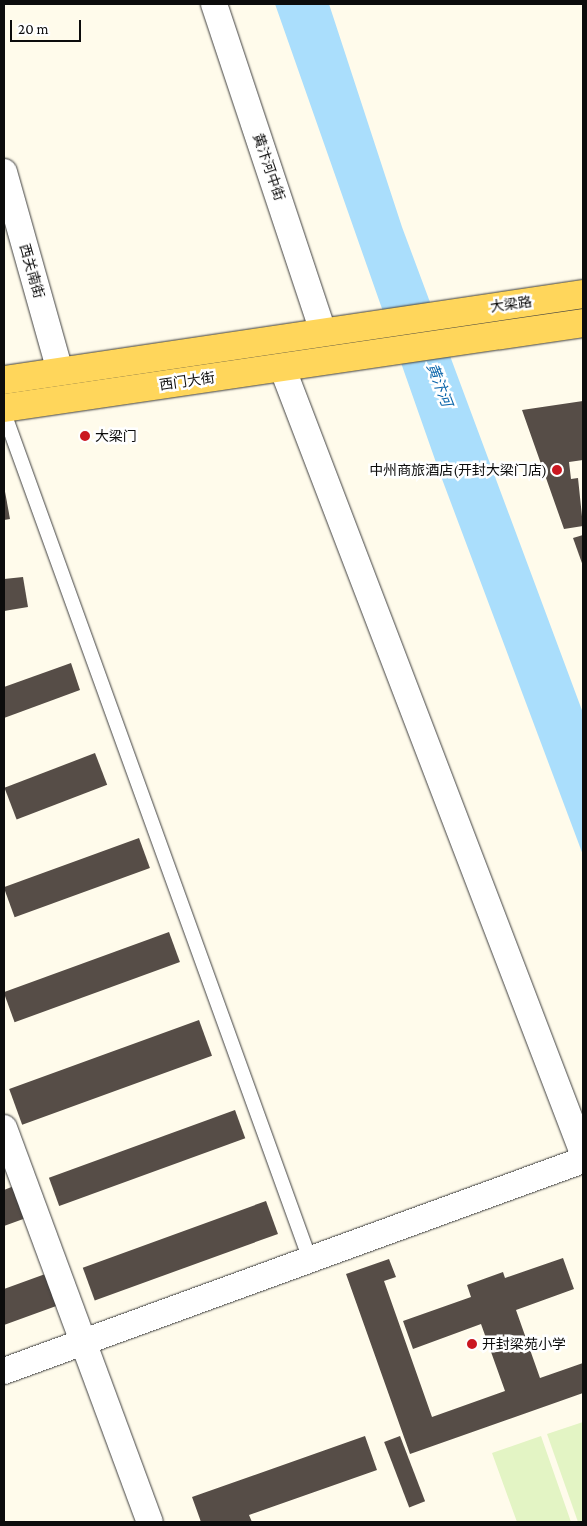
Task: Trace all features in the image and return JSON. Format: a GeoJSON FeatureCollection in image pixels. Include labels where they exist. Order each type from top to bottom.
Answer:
{"type":"FeatureCollection","features":[{"type":"Feature","properties":{"kind":"main road","name":"大梁路"},"geometry":{"type":"LineString","coordinates":[[365,324],[583,294]]}},
{"type":"Feature","properties":{"kind":"main road","name":"西门大街"},"geometry":{"type":"LineString","coordinates":[[4,380],[365,324]]}},
{"type":"Feature","properties":{"kind":"main road","name":"西门大街"},"geometry":{"type":"LineString","coordinates":[[4,408],[583,324]]}},
{"type":"Feature","properties":{"kind":"street","name":"黄汴河中街"},"geometry":{"type":"LineString","coordinates":[[214,4],[324,331]]}},
{"type":"Feature","properties":{"kind":"street","name":"西关南街"},"geometry":{"type":"LineString","coordinates":[[4,172],[60,371]]}},
{"type":"Feature","properties":{"kind":"street"},"geometry":{"type":"LineString","coordinates":[[282,367],[583,1153]]}},
{"type":"Feature","properties":{"kind":"street"},"geometry":{"type":"LineString","coordinates":[[4,1128],[81,1342],[150,1522]]}},
{"type":"Feature","properties":{"kind":"street"},"geometry":{"type":"LineString","coordinates":[[4,1371],[309,1257],[583,1160]]}},
{"type":"Feature","properties":{"kind":"lane"},"geometry":{"type":"LineString","coordinates":[[4,413],[309,1257]]}},
{"type":"Feature","properties":{"kind":"green space"},"geometry":{"type":"Polygon","coordinates":[[[583,1422],[583,1522],[578,1522],[547,1434],[583,1422]]]}},
{"type":"Feature","properties":{"kind":"green space"},"geometry":{"type":"Polygon","coordinates":[[[541,1436],[571,1522],[517,1522],[492,1453],[541,1436]]]}},
{"type":"Feature","properties":{"kind":"water","name":"黄汴河"},"geometry":{"type":"Polygon","coordinates":[[[275,4],[329,4],[402,227],[583,713],[583,855],[439,471],[275,4]]]}},
{"type":"Feature","properties":{"kind":"building","name":"中州商旅酒店(开封大梁门店)"},"geometry":{"type":"Polygon","coordinates":[[[583,401],[583,460],[569,462],[571,479],[578,478],[583,526],[564,529],[522,410],[583,401]]]}},
{"type":"Feature","properties":{"kind":"building"},"geometry":{"type":"Polygon","coordinates":[[[4,486],[10,519],[4,520],[4,486]]]}},
{"type":"Feature","properties":{"kind":"building"},"geometry":{"type":"Polygon","coordinates":[[[583,535],[583,566],[573,538],[583,535]]]}},
{"type":"Feature","properties":{"kind":"building"},"geometry":{"type":"Polygon","coordinates":[[[23,577],[28,607],[4,611],[4,579],[23,577]]]}},
{"type":"Feature","properties":{"kind":"building"},"geometry":{"type":"Polygon","coordinates":[[[71,663],[80,690],[4,718],[4,687],[71,663]]]}},
{"type":"Feature","properties":{"kind":"building"},"geometry":{"type":"Polygon","coordinates":[[[95,753],[107,785],[17,820],[4,788],[95,753]]]}},
{"type":"Feature","properties":{"kind":"building"},"geometry":{"type":"Polygon","coordinates":[[[139,838],[150,868],[15,917],[4,887],[139,838]]]}},
{"type":"Feature","properties":{"kind":"building"},"geometry":{"type":"Polygon","coordinates":[[[169,932],[180,962],[15,1022],[4,992],[169,932]]]}},
{"type":"Feature","properties":{"kind":"building"},"geometry":{"type":"Polygon","coordinates":[[[199,1020],[212,1056],[22,1125],[9,1089],[199,1020]]]}},
{"type":"Feature","properties":{"kind":"building"},"geometry":{"type":"Polygon","coordinates":[[[235,1110],[245,1138],[59,1206],[49,1178],[235,1110]]]}},
{"type":"Feature","properties":{"kind":"building"},"geometry":{"type":"Polygon","coordinates":[[[14,1186],[26,1218],[4,1226],[4,1190],[14,1186]]]}},
{"type":"Feature","properties":{"kind":"building"},"geometry":{"type":"Polygon","coordinates":[[[266,1201],[278,1234],[95,1301],[83,1268],[266,1201]]]}},
{"type":"Feature","properties":{"kind":"building"},"geometry":{"type":"Polygon","coordinates":[[[563,1258],[574,1289],[516,1310],[540,1378],[583,1363],[583,1393],[410,1454],[346,1274],[389,1259],[396,1277],[384,1281],[432,1417],[505,1391],[481,1324],[413,1349],[403,1321],[471,1297],[467,1285],[503,1272],[505,1278],[563,1258]]]}},
{"type":"Feature","properties":{"kind":"building"},"geometry":{"type":"Polygon","coordinates":[[[48,1273],[59,1305],[4,1325],[4,1289],[48,1273]]]}},
{"type":"Feature","properties":{"kind":"building"},"geometry":{"type":"Polygon","coordinates":[[[365,1436],[377,1470],[249,1515],[252,1522],[201,1522],[192,1497],[365,1436]]]}},
{"type":"Feature","properties":{"kind":"building"},"geometry":{"type":"Polygon","coordinates":[[[400,1436],[425,1501],[409,1507],[384,1442],[400,1436]]]}},
{"type":"Feature","properties":{"kind":"place","name":"大梁门"},"geometry":{"type":"Point","coordinates":[85,436]}},
{"type":"Feature","properties":{"kind":"place","name":"中州商旅酒店(开封大梁门店)"},"geometry":{"type":"Point","coordinates":[557,470]}},
{"type":"Feature","properties":{"kind":"place","name":"开封梁苑小学"},"geometry":{"type":"Point","coordinates":[472,1344]}}]}
